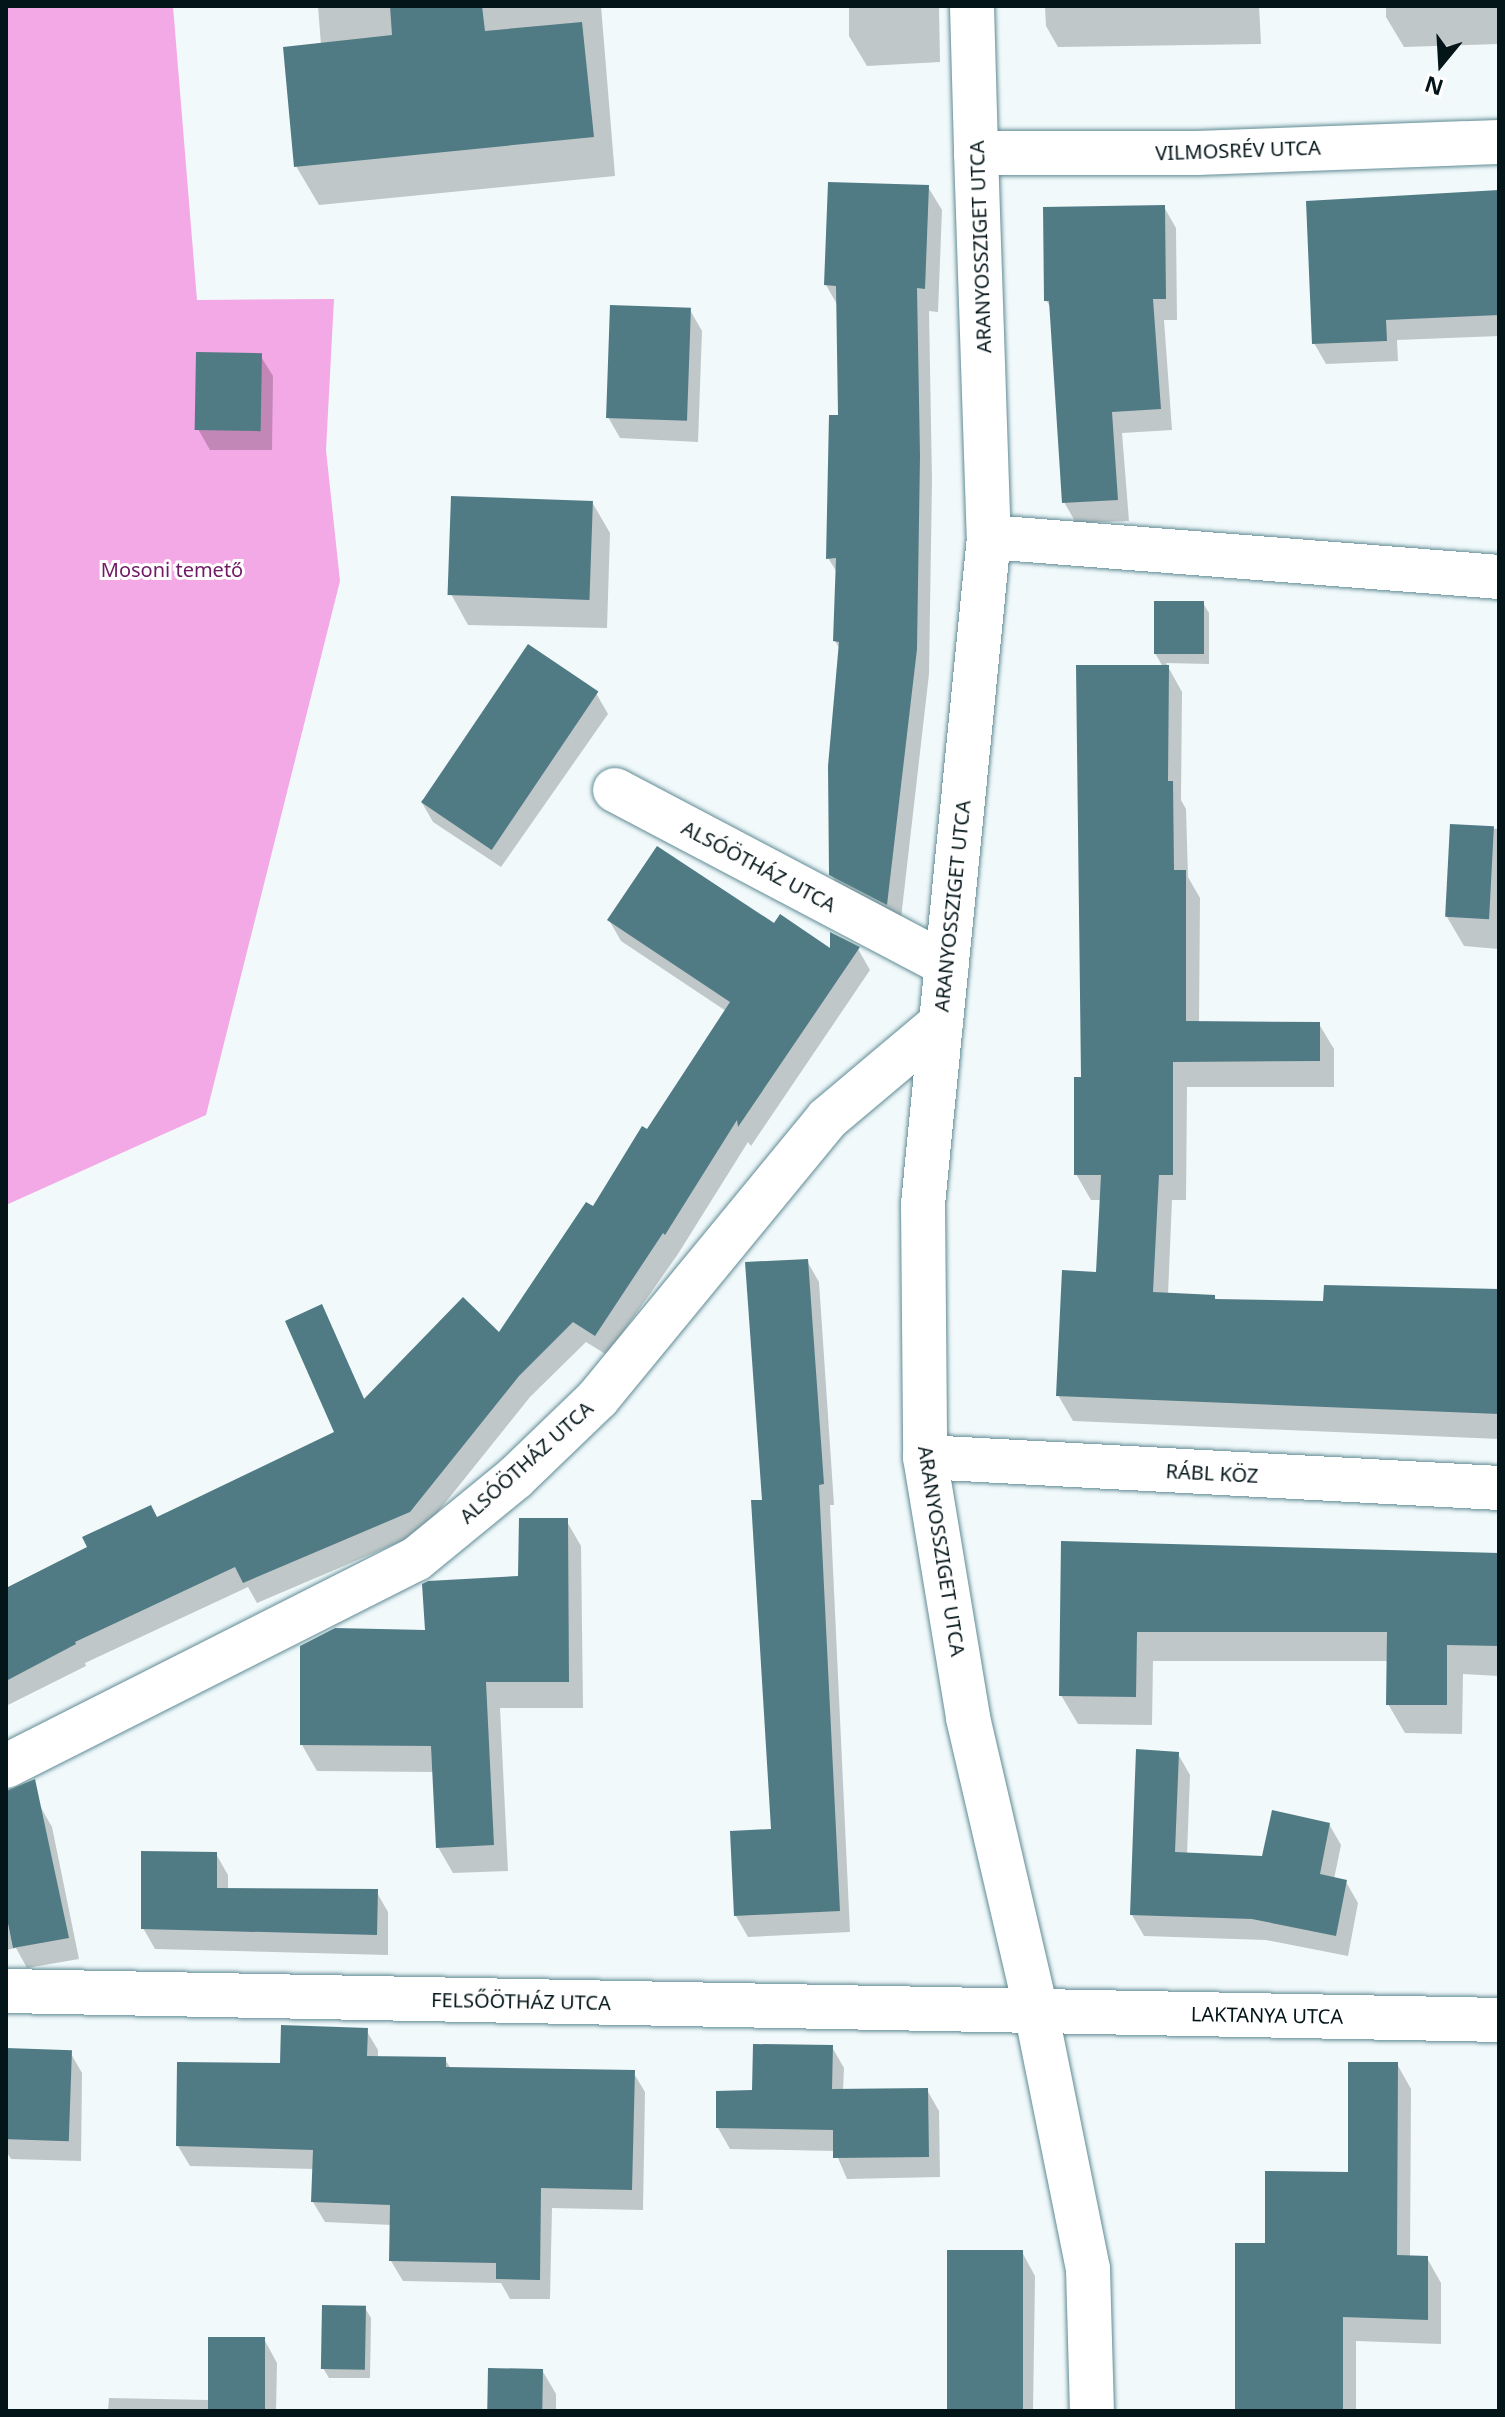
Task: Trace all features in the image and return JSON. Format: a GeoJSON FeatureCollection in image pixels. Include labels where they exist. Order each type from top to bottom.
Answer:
{"type":"FeatureCollection","features":[{"type":"Feature","properties":{"kind":"street","name":"ARANYOSSZIGET UTCA"},"geometry":{"type":"LineString","coordinates":[[972,6],[989,537],[923,1204],[925,1457],[968,1718],[1036,2011],[1088,2269],[1092,2411]]}},
{"type":"Feature","properties":{"kind":"street","name":"VILMOSRÉV UTCA"},"geometry":{"type":"LineString","coordinates":[[976,153],[1197,153],[1499,142]]}},
{"type":"Feature","properties":{"kind":"street"},"geometry":{"type":"LineString","coordinates":[[989,537],[1499,577]]}},
{"type":"Feature","properties":{"kind":"street","name":"ALSÓÖTHÁZ UTCA"},"geometry":{"type":"LineString","coordinates":[[615,790],[947,965]]}},
{"type":"Feature","properties":{"kind":"street","name":"ALSÓÖTHÁZ UTCA"},"geometry":{"type":"LineString","coordinates":[[6,1766],[416,1559],[515,1478],[598,1398],[701,1268],[827,1119],[941,1023]]}},
{"type":"Feature","properties":{"kind":"street","name":"RÁBL KÖZ"},"geometry":{"type":"LineString","coordinates":[[925,1457],[1499,1488]]}},
{"type":"Feature","properties":{"kind":"street","name":"FELSŐÖTHÁZ UTCA"},"geometry":{"type":"LineString","coordinates":[[6,1991],[1036,2011]]}},
{"type":"Feature","properties":{"kind":"street","name":"LAKTANYA UTCA"},"geometry":{"type":"LineString","coordinates":[[1036,2011],[1499,2020]]}},
{"type":"Feature","properties":{"kind":"green space","name":"Mosoni temető"},"geometry":{"type":"Polygon","coordinates":[[[6,6],[173,6],[197,300],[334,299],[326,450],[340,581],[206,1115],[6,1205],[6,6]]]}},
{"type":"Feature","properties":{"kind":"building"},"geometry":{"type":"Polygon","coordinates":[[[390,6],[482,6],[485,31],[582,22],[594,137],[294,167],[283,47],[392,35],[390,6]]]}},
{"type":"Feature","properties":{"kind":"building"},"geometry":{"type":"Polygon","coordinates":[[[828,182],[929,185],[925,289],[917,288],[920,456],[917,649],[887,905],[829,875],[828,766],[839,642],[833,641],[836,558],[826,559],[829,415],[838,415],[836,286],[824,285],[828,182]]]}},
{"type":"Feature","properties":{"kind":"building"},"geometry":{"type":"Polygon","coordinates":[[[1499,190],[1499,315],[1386,320],[1387,341],[1312,344],[1306,201],[1499,190]]]}},
{"type":"Feature","properties":{"kind":"building"},"geometry":{"type":"Polygon","coordinates":[[[1165,205],[1166,299],[1153,299],[1161,409],[1112,412],[1118,500],[1062,503],[1049,301],[1044,301],[1043,207],[1165,205]]]}},
{"type":"Feature","properties":{"kind":"building"},"geometry":{"type":"Polygon","coordinates":[[[610,305],[691,308],[687,421],[606,418],[610,305]]]}},
{"type":"Feature","properties":{"kind":"building"},"geometry":{"type":"Polygon","coordinates":[[[196,352],[262,353],[261,431],[195,430],[196,352]]]}},
{"type":"Feature","properties":{"kind":"building"},"geometry":{"type":"Polygon","coordinates":[[[451,496],[593,501],[589,600],[448,595],[451,496]]]}},
{"type":"Feature","properties":{"kind":"building"},"geometry":{"type":"Polygon","coordinates":[[[1154,601],[1204,601],[1204,654],[1154,654],[1154,601]]]}},
{"type":"Feature","properties":{"kind":"building"},"geometry":{"type":"Polygon","coordinates":[[[528,644],[598,692],[492,850],[421,802],[528,644]]]}},
{"type":"Feature","properties":{"kind":"building"},"geometry":{"type":"Polygon","coordinates":[[[1076,665],[1169,665],[1168,781],[1173,781],[1174,870],[1186,870],[1186,1021],[1320,1022],[1320,1061],[1173,1062],[1173,1175],[1159,1175],[1153,1292],[1215,1295],[1215,1299],[1323,1301],[1324,1285],[1499,1289],[1499,1414],[1056,1396],[1062,1270],[1096,1272],[1101,1175],[1074,1175],[1074,1077],[1081,1077],[1076,665]]]}},
{"type":"Feature","properties":{"kind":"building"},"geometry":{"type":"Polygon","coordinates":[[[1450,824],[1494,826],[1489,919],[1445,917],[1450,824]]]}},
{"type":"Feature","properties":{"kind":"building"},"geometry":{"type":"Polygon","coordinates":[[[657,846],[774,923],[780,914],[830,948],[830,932],[860,947],[738,1127],[737,1120],[665,1235],[663,1233],[595,1336],[573,1322],[519,1376],[410,1512],[243,1583],[235,1567],[75,1642],[6,1681],[6,1588],[87,1547],[82,1537],[151,1505],[157,1517],[334,1432],[285,1321],[322,1304],[364,1399],[463,1297],[499,1332],[586,1202],[593,1206],[642,1126],[647,1129],[730,1002],[607,920],[657,846]]]}},
{"type":"Feature","properties":{"kind":"building"},"geometry":{"type":"Polygon","coordinates":[[[808,1259],[824,1484],[819,1485],[840,1911],[734,1916],[730,1831],[771,1829],[751,1500],[762,1500],[745,1262],[808,1259]]]}},
{"type":"Feature","properties":{"kind":"building"},"geometry":{"type":"Polygon","coordinates":[[[519,1518],[568,1518],[569,1682],[486,1682],[494,1845],[436,1848],[431,1746],[300,1745],[300,1646],[335,1628],[425,1630],[422,1584],[428,1581],[518,1576],[519,1518]]]}},
{"type":"Feature","properties":{"kind":"building"},"geometry":{"type":"Polygon","coordinates":[[[1061,1541],[1499,1553],[1499,1646],[1447,1645],[1447,1705],[1386,1705],[1387,1632],[1137,1632],[1136,1697],[1059,1696],[1061,1541]]]}},
{"type":"Feature","properties":{"kind":"building"},"geometry":{"type":"Polygon","coordinates":[[[1136,1749],[1179,1752],[1175,1852],[1262,1856],[1272,1810],[1330,1823],[1320,1874],[1347,1880],[1336,1936],[1252,1919],[1130,1915],[1136,1749]]]}},
{"type":"Feature","properties":{"kind":"building"},"geometry":{"type":"Polygon","coordinates":[[[35,1779],[69,1938],[13,1948],[6,1913],[6,1791],[35,1779]]]}},
{"type":"Feature","properties":{"kind":"building"},"geometry":{"type":"Polygon","coordinates":[[[141,1851],[217,1852],[217,1888],[378,1889],[377,1935],[141,1929],[141,1851]]]}},
{"type":"Feature","properties":{"kind":"building"},"geometry":{"type":"Polygon","coordinates":[[[281,2025],[368,2028],[367,2056],[446,2057],[446,2067],[635,2070],[632,2190],[541,2188],[540,2280],[496,2279],[496,2263],[389,2261],[390,2205],[311,2202],[313,2150],[176,2146],[177,2062],[280,2063],[281,2025]]]}},
{"type":"Feature","properties":{"kind":"building"},"geometry":{"type":"Polygon","coordinates":[[[753,2044],[833,2045],[832,2089],[928,2088],[929,2157],[833,2158],[833,2130],[716,2128],[716,2091],[752,2090],[753,2044]]]}},
{"type":"Feature","properties":{"kind":"building"},"geometry":{"type":"Polygon","coordinates":[[[6,2048],[72,2050],[69,2141],[6,2139],[6,2048]]]}},
{"type":"Feature","properties":{"kind":"building"},"geometry":{"type":"Polygon","coordinates":[[[1348,2062],[1398,2062],[1397,2255],[1428,2256],[1428,2320],[1343,2317],[1343,2411],[1235,2411],[1235,2243],[1265,2243],[1265,2171],[1348,2172],[1348,2062]]]}},
{"type":"Feature","properties":{"kind":"building"},"geometry":{"type":"Polygon","coordinates":[[[947,2250],[1023,2250],[1023,2411],[947,2411],[947,2250]]]}},
{"type":"Feature","properties":{"kind":"building"},"geometry":{"type":"Polygon","coordinates":[[[322,2305],[366,2306],[365,2370],[321,2369],[322,2305]]]}},
{"type":"Feature","properties":{"kind":"building"},"geometry":{"type":"Polygon","coordinates":[[[208,2337],[265,2337],[265,2411],[208,2411],[208,2337]]]}},
{"type":"Feature","properties":{"kind":"building"},"geometry":{"type":"Polygon","coordinates":[[[488,2368],[543,2369],[542,2411],[487,2411],[488,2368]]]}}]}
